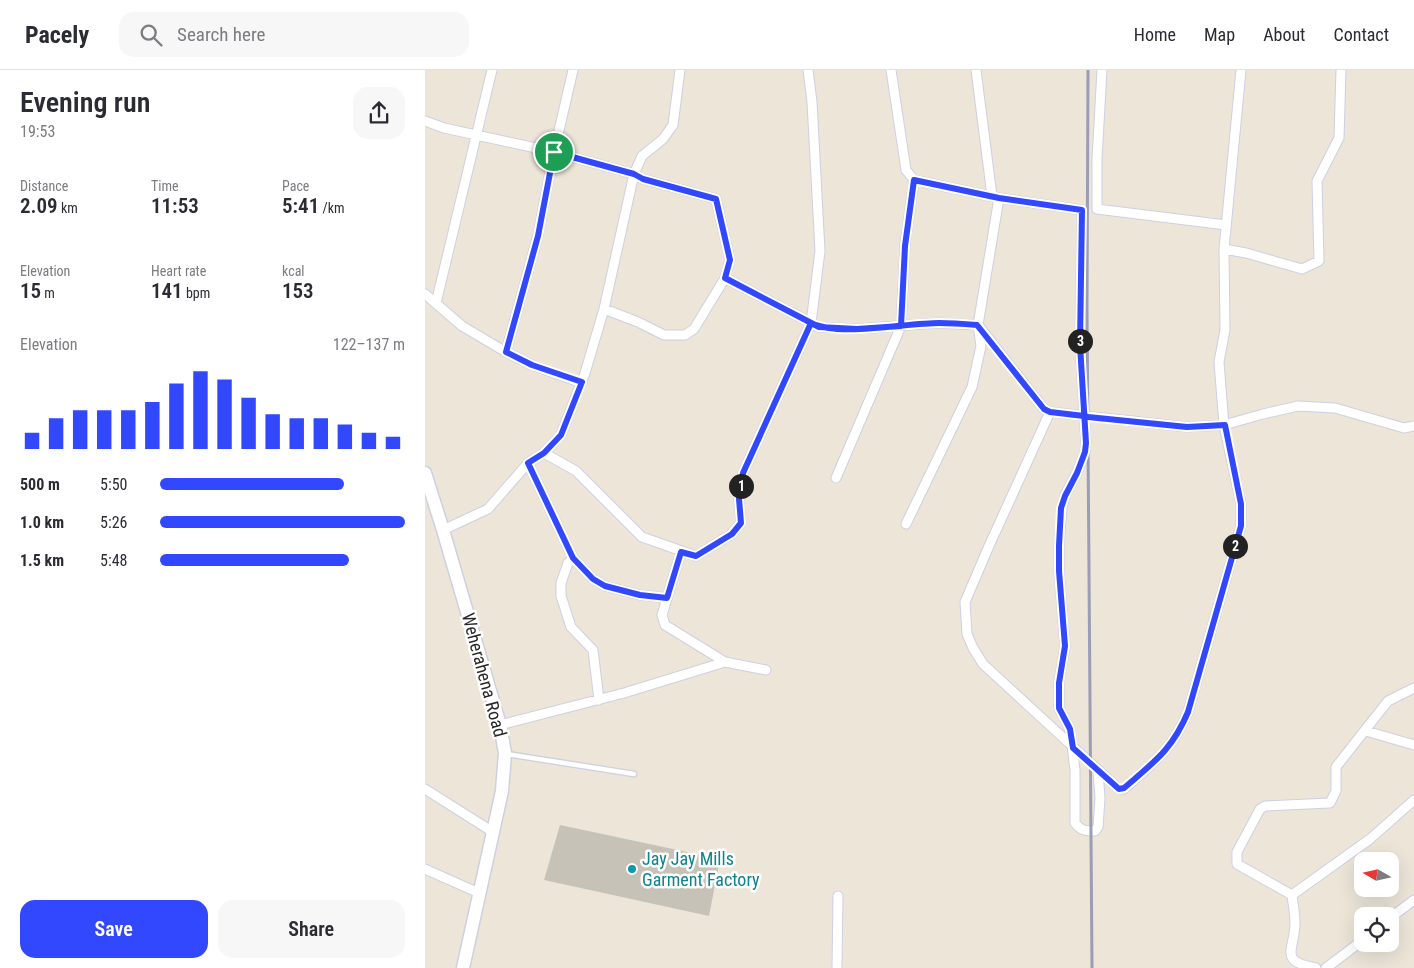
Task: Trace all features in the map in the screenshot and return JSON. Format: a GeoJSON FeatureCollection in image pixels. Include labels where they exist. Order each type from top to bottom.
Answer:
{"type":"FeatureCollection","features":[{"type":"Feature","properties":{"kind":"main road","name":"Weherahena Road"},"geometry":{"type":"LineString","coordinates":[[425,473],[500,725],[505,753],[502,791],[463,968]]}},
{"type":"Feature","properties":{"kind":"street"},"geometry":{"type":"LineString","coordinates":[[436,303],[492,70]]}},
{"type":"Feature","properties":{"kind":"street"},"geometry":{"type":"LineString","coordinates":[[506,352],[538,236],[554,152],[573,70]]}},
{"type":"Feature","properties":{"kind":"street"},"geometry":{"type":"LineString","coordinates":[[443,530],[487,509],[528,463],[544,453],[561,435],[582,382],[604,310],[634,174],[642,156],[663,139],[673,125],[681,70]]}},
{"type":"Feature","properties":{"kind":"street"},"geometry":{"type":"LineString","coordinates":[[544,453],[576,471],[642,537],[681,552],[696,556],[732,534],[741,523],[739,499],[743,473],[811,323],[819,251],[812,102],[808,70]]}},
{"type":"Feature","properties":{"kind":"street"},"geometry":{"type":"LineString","coordinates":[[891,70],[906,170],[914,180],[996,197],[1082,210],[1080,345],[1085,452],[1061,508],[1059,571],[1065,646],[1059,683],[1059,708],[1070,729],[1073,748],[1075,823],[1079,828],[1086,831],[1095,831],[1098,827],[1100,798],[1098,772]]}},
{"type":"Feature","properties":{"kind":"street"},"geometry":{"type":"LineString","coordinates":[[906,524],[973,387],[981,346],[977,325],[996,197],[976,70]]}},
{"type":"Feature","properties":{"kind":"street"},"geometry":{"type":"LineString","coordinates":[[1102,70],[1097,159],[1097,209],[1226,225]]}},
{"type":"Feature","properties":{"kind":"street"},"geometry":{"type":"LineString","coordinates":[[1050,412],[965,602],[967,634],[983,664],[1098,772],[1119,789],[1124,788],[1165,753],[1179,733],[1188,712],[1241,526],[1241,504],[1225,425],[1219,362],[1225,330],[1224,250],[1241,70]]}},
{"type":"Feature","properties":{"kind":"street"},"geometry":{"type":"LineString","coordinates":[[1224,250],[1246,253],[1302,269],[1319,260],[1317,181],[1339,138],[1341,70]]}},
{"type":"Feature","properties":{"kind":"street"},"geometry":{"type":"LineString","coordinates":[[425,121],[444,128],[554,152],[716,199],[730,260],[725,278],[694,329],[685,335],[664,335],[638,322],[604,310]]}},
{"type":"Feature","properties":{"kind":"street"},"geometry":{"type":"LineString","coordinates":[[836,478],[901,326],[905,246],[914,180]]}},
{"type":"Feature","properties":{"kind":"street"},"geometry":{"type":"LineString","coordinates":[[725,278],[819,327],[857,329],[938,323],[977,325],[1044,409],[1050,412],[1187,427],[1225,425],[1299,406],[1335,408],[1404,428],[1414,426]]}},
{"type":"Feature","properties":{"kind":"street"},"geometry":{"type":"LineString","coordinates":[[425,294],[462,326],[506,352],[532,365],[582,382]]}},
{"type":"Feature","properties":{"kind":"street"},"geometry":{"type":"LineString","coordinates":[[528,463],[573,558],[593,579],[605,586],[640,595],[667,598]]}},
{"type":"Feature","properties":{"kind":"street"},"geometry":{"type":"LineString","coordinates":[[681,552],[662,615],[665,625],[725,662],[766,670]]}},
{"type":"Feature","properties":{"kind":"street"},"geometry":{"type":"LineString","coordinates":[[573,558],[568,563],[561,583],[561,596],[571,627],[593,650],[599,700]]}},
{"type":"Feature","properties":{"kind":"street"},"geometry":{"type":"LineString","coordinates":[[500,725],[599,700],[725,662]]}},
{"type":"Feature","properties":{"kind":"street"},"geometry":{"type":"LineString","coordinates":[[1292,895],[1237,864],[1237,852],[1260,809],[1265,806],[1331,803],[1336,791],[1336,767],[1388,701],[1414,688]]}},
{"type":"Feature","properties":{"kind":"street"},"geometry":{"type":"LineString","coordinates":[[1366,730],[1414,744]]}},
{"type":"Feature","properties":{"kind":"street"},"geometry":{"type":"LineString","coordinates":[[425,789],[493,832]]}},
{"type":"Feature","properties":{"kind":"street"},"geometry":{"type":"LineString","coordinates":[[1292,895],[1370,840],[1414,800]]}},
{"type":"Feature","properties":{"kind":"street"},"geometry":{"type":"LineString","coordinates":[[425,869],[479,893]]}},
{"type":"Feature","properties":{"kind":"street"},"geometry":{"type":"LineString","coordinates":[[1292,895],[1295,924],[1291,949],[1292,958],[1300,965],[1316,968]]}},
{"type":"Feature","properties":{"kind":"street"},"geometry":{"type":"LineString","coordinates":[[837,896],[837,968]]}},
{"type":"Feature","properties":{"kind":"street"},"geometry":{"type":"LineString","coordinates":[[1399,911],[1414,900]]}},
{"type":"Feature","properties":{"kind":"street"},"geometry":{"type":"LineString","coordinates":[[1326,968],[1354,947]]}},
{"type":"Feature","properties":{"kind":"lane"},"geometry":{"type":"LineString","coordinates":[[505,753],[634,774]]}},
{"type":"Feature","properties":{"kind":"building","name":"Jay Jay Mills Garment Factory"},"geometry":{"type":"Polygon","coordinates":[[[560,825],[720,859],[709,916],[544,880],[560,825]]]}},
{"type":"Feature","properties":{"kind":"railway"},"geometry":{"type":"LineString","coordinates":[[1088,70],[1087,308],[1092,968]]}},
{"type":"Feature","properties":{"kind":"place","name":"Jay Jay Mills Garment Factory"},"geometry":{"type":"Point","coordinates":[632,869]}},
{"type":"Feature","properties":{"kind":"route"},"geometry":{"type":"LineString","coordinates":[[554,152],[538,236],[506,352],[532,365],[582,382],[561,435],[544,453],[528,463],[573,558],[593,579],[605,586],[640,595],[667,598],[681,552],[696,556],[732,534],[741,523],[739,499],[743,473],[811,323],[819,327],[857,329],[901,326],[938,323],[977,325],[1044,409],[1050,412],[1084,416],[1088,417],[1187,427],[1225,425],[1241,504],[1241,526],[1188,712],[1179,733],[1165,753],[1124,788],[1119,789],[1073,748],[1070,729],[1059,708],[1060,672],[1065,646],[1059,571],[1061,508],[1077,473],[1085,452],[1086,443],[1084,416],[1082,394],[1080,345],[1082,210],[1063,209],[999,198],[914,180],[905,246],[901,326],[857,329],[819,327],[725,278],[730,260],[716,199],[554,152]]}}]}
